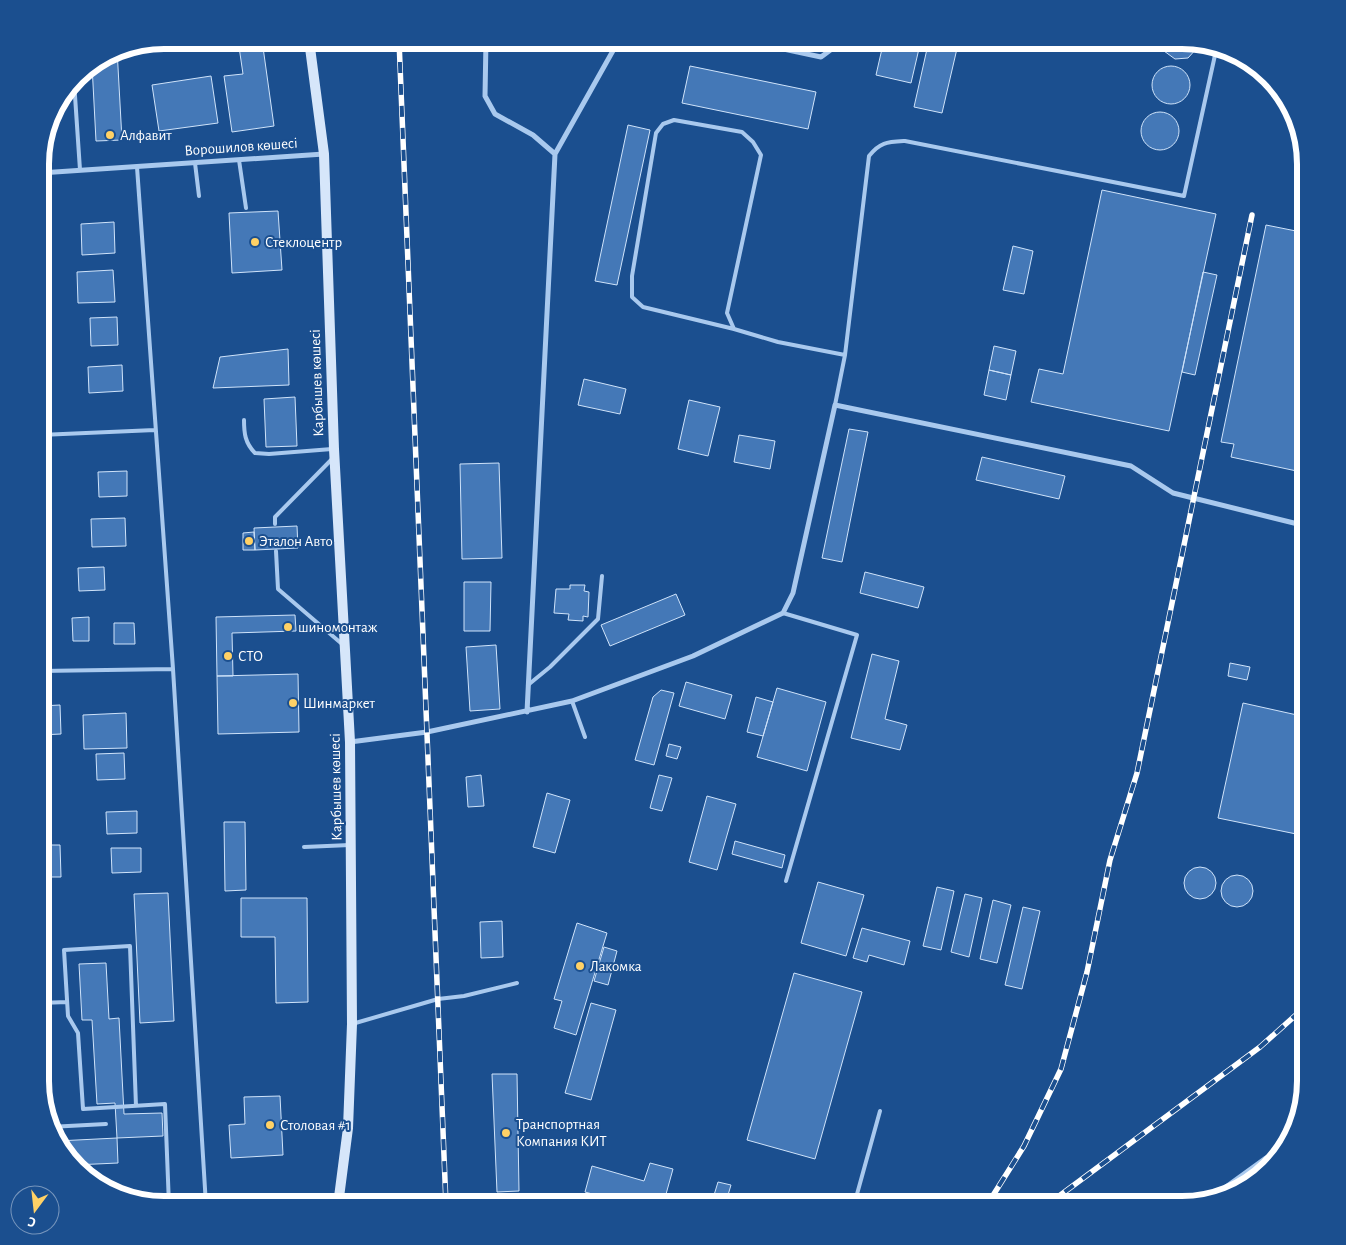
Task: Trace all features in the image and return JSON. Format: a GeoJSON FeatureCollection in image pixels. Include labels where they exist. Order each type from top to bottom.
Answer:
{"type":"FeatureCollection","features":[{"type":"Feature","properties":{"kind":"main road","name":"Карбышев көшесі"},"geometry":{"type":"LineString","coordinates":[[310,49],[324,154],[334,453],[350,742],[352,1024],[348,1128],[339,1196]]}},
{"type":"Feature","properties":{"kind":"street"},"geometry":{"type":"LineString","coordinates":[[486,49],[485,96],[495,114],[532,135],[554,154]]}},
{"type":"Feature","properties":{"kind":"street"},"geometry":{"type":"LineString","coordinates":[[527,712],[554,154],[614,49]]}},
{"type":"Feature","properties":{"kind":"street"},"geometry":{"type":"LineString","coordinates":[[783,49],[821,57],[832,49]]}},
{"type":"Feature","properties":{"kind":"street","name":"Ворошилов көшесі"},"geometry":{"type":"LineString","coordinates":[[49,172],[324,154]]}},
{"type":"Feature","properties":{"kind":"street"},"geometry":{"type":"LineString","coordinates":[[350,742],[427,732],[572,701],[693,656],[783,613],[793,593],[835,405],[1131,466],[1174,493],[1297,524]]}},
{"type":"Feature","properties":{"kind":"lane"},"geometry":{"type":"LineString","coordinates":[[835,405],[845,355],[869,156],[876,147],[885,143],[904,141],[1184,196],[1215,54]]}},
{"type":"Feature","properties":{"kind":"lane"},"geometry":{"type":"LineString","coordinates":[[75,91],[80,170]]}},
{"type":"Feature","properties":{"kind":"lane"},"geometry":{"type":"LineString","coordinates":[[734,329],[727,313],[761,155],[753,142],[742,132],[674,120],[662,124],[656,133],[632,276],[632,297],[643,307],[734,329],[778,342],[845,355]]}},
{"type":"Feature","properties":{"kind":"lane"},"geometry":{"type":"LineString","coordinates":[[239,160],[246,208]]}},
{"type":"Feature","properties":{"kind":"lane"},"geometry":{"type":"LineString","coordinates":[[195,163],[199,196]]}},
{"type":"Feature","properties":{"kind":"lane"},"geometry":{"type":"LineString","coordinates":[[137,167],[173,669],[205,1196]]}},
{"type":"Feature","properties":{"kind":"lane"},"geometry":{"type":"LineString","coordinates":[[244,420],[244,433],[249,447],[255,454],[334,453]]}},
{"type":"Feature","properties":{"kind":"lane"},"geometry":{"type":"LineString","coordinates":[[49,435],[155,430]]}},
{"type":"Feature","properties":{"kind":"lane"},"geometry":{"type":"LineString","coordinates":[[275,524],[275,517],[334,453]]}},
{"type":"Feature","properties":{"kind":"lane"},"geometry":{"type":"LineString","coordinates":[[276,551],[278,589],[345,646]]}},
{"type":"Feature","properties":{"kind":"lane"},"geometry":{"type":"LineString","coordinates":[[528,685],[550,667],[598,619],[602,576]]}},
{"type":"Feature","properties":{"kind":"lane"},"geometry":{"type":"LineString","coordinates":[[783,613],[857,635],[786,881]]}},
{"type":"Feature","properties":{"kind":"lane"},"geometry":{"type":"LineString","coordinates":[[49,671],[173,669]]}},
{"type":"Feature","properties":{"kind":"lane"},"geometry":{"type":"LineString","coordinates":[[572,701],[585,737]]}},
{"type":"Feature","properties":{"kind":"lane"},"geometry":{"type":"LineString","coordinates":[[304,847],[352,845]]}},
{"type":"Feature","properties":{"kind":"lane"},"geometry":{"type":"LineString","coordinates":[[136,1106],[130,946],[64,950],[68,1016],[78,1033],[83,1109],[136,1106],[164,1104],[169,1196]]}},
{"type":"Feature","properties":{"kind":"lane"},"geometry":{"type":"LineString","coordinates":[[352,1024],[438,999],[464,996],[517,983]]}},
{"type":"Feature","properties":{"kind":"lane"},"geometry":{"type":"LineString","coordinates":[[49,1003],[67,1002]]}},
{"type":"Feature","properties":{"kind":"lane"},"geometry":{"type":"LineString","coordinates":[[856,1196],[880,1111]]}},
{"type":"Feature","properties":{"kind":"lane"},"geometry":{"type":"LineString","coordinates":[[58,1127],[106,1124]]}},
{"type":"Feature","properties":{"kind":"lane"},"geometry":{"type":"LineString","coordinates":[[1222,1189],[1270,1155]]}},
{"type":"Feature","properties":{"kind":"building"},"geometry":{"type":"Polygon","coordinates":[[[239,49],[263,49],[274,126],[232,132],[224,76],[243,74],[239,49]]]}},
{"type":"Feature","properties":{"kind":"building"},"geometry":{"type":"Polygon","coordinates":[[[882,49],[919,49],[911,83],[876,75],[882,49]]]}},
{"type":"Feature","properties":{"kind":"building"},"geometry":{"type":"Polygon","coordinates":[[[927,49],[957,49],[942,113],[914,107],[927,49]]]}},
{"type":"Feature","properties":{"kind":"building"},"geometry":{"type":"Polygon","coordinates":[[[1163,49],[1195,50],[1188,58],[1175,59],[1163,49]]]}},
{"type":"Feature","properties":{"kind":"building"},"geometry":{"type":"Polygon","coordinates":[[[118,58],[122,140],[96,141],[92,73],[118,58]]]}},
{"type":"Feature","properties":{"kind":"building"},"geometry":{"type":"Polygon","coordinates":[[[690,66],[816,92],[808,129],[682,103],[690,66]]]}},
{"type":"Feature","properties":{"kind":"building"},"geometry":{"type":"Polygon","coordinates":[[[1171,66],[1184,72],[1190,85],[1184,98],[1171,104],[1158,98],[1152,85],[1158,72],[1171,66]]]}},
{"type":"Feature","properties":{"kind":"building"},"geometry":{"type":"Polygon","coordinates":[[[211,76],[218,123],[159,131],[152,85],[211,76]]]}},
{"type":"Feature","properties":{"kind":"building"},"geometry":{"type":"Polygon","coordinates":[[[1160,112],[1173,118],[1179,131],[1173,144],[1160,150],[1147,144],[1141,131],[1147,118],[1160,112]]]}},
{"type":"Feature","properties":{"kind":"building"},"geometry":{"type":"Polygon","coordinates":[[[628,125],[650,130],[617,285],[595,281],[628,125]]]}},
{"type":"Feature","properties":{"kind":"building"},"geometry":{"type":"Polygon","coordinates":[[[1102,190],[1216,214],[1169,431],[1031,402],[1039,369],[1063,374],[1102,190]]]}},
{"type":"Feature","properties":{"kind":"building","name":"Стеклоцентр"},"geometry":{"type":"Polygon","coordinates":[[[278,211],[282,270],[232,273],[229,213],[278,211]]]}},
{"type":"Feature","properties":{"kind":"building"},"geometry":{"type":"Polygon","coordinates":[[[114,222],[115,253],[82,255],[81,224],[114,222]]]}},
{"type":"Feature","properties":{"kind":"building"},"geometry":{"type":"Polygon","coordinates":[[[1266,225],[1297,231],[1297,471],[1231,457],[1234,444],[1221,442],[1266,225]]]}},
{"type":"Feature","properties":{"kind":"building"},"geometry":{"type":"Polygon","coordinates":[[[1013,246],[1033,251],[1024,294],[1003,290],[1013,246]]]}},
{"type":"Feature","properties":{"kind":"building"},"geometry":{"type":"Polygon","coordinates":[[[113,270],[115,302],[78,303],[77,272],[113,270]]]}},
{"type":"Feature","properties":{"kind":"building"},"geometry":{"type":"Polygon","coordinates":[[[1203,272],[1217,275],[1195,375],[1182,372],[1203,272]]]}},
{"type":"Feature","properties":{"kind":"building"},"geometry":{"type":"Polygon","coordinates":[[[117,317],[118,345],[91,346],[90,318],[117,317]]]}},
{"type":"Feature","properties":{"kind":"building"},"geometry":{"type":"Polygon","coordinates":[[[994,346],[1016,351],[1011,375],[989,370],[994,346]]]}},
{"type":"Feature","properties":{"kind":"building"},"geometry":{"type":"Polygon","coordinates":[[[288,349],[289,385],[213,388],[220,357],[288,349]]]}},
{"type":"Feature","properties":{"kind":"building"},"geometry":{"type":"Polygon","coordinates":[[[122,365],[123,391],[89,393],[88,367],[122,365]]]}},
{"type":"Feature","properties":{"kind":"building"},"geometry":{"type":"Polygon","coordinates":[[[989,370],[1011,375],[1006,400],[984,395],[989,370]]]}},
{"type":"Feature","properties":{"kind":"building"},"geometry":{"type":"Polygon","coordinates":[[[584,379],[626,389],[620,414],[578,405],[584,379]]]}},
{"type":"Feature","properties":{"kind":"building"},"geometry":{"type":"Polygon","coordinates":[[[295,397],[297,446],[266,447],[264,399],[295,397]]]}},
{"type":"Feature","properties":{"kind":"building"},"geometry":{"type":"Polygon","coordinates":[[[689,400],[720,407],[708,456],[678,449],[689,400]]]}},
{"type":"Feature","properties":{"kind":"building"},"geometry":{"type":"Polygon","coordinates":[[[849,429],[868,432],[842,562],[822,558],[849,429]]]}},
{"type":"Feature","properties":{"kind":"building"},"geometry":{"type":"Polygon","coordinates":[[[739,435],[775,441],[770,469],[734,462],[739,435]]]}},
{"type":"Feature","properties":{"kind":"building"},"geometry":{"type":"Polygon","coordinates":[[[982,457],[1065,476],[1059,499],[976,480],[982,457]]]}},
{"type":"Feature","properties":{"kind":"building"},"geometry":{"type":"Polygon","coordinates":[[[499,463],[502,558],[462,559],[460,464],[499,463]]]}},
{"type":"Feature","properties":{"kind":"building"},"geometry":{"type":"Polygon","coordinates":[[[127,471],[127,496],[99,497],[98,472],[127,471]]]}},
{"type":"Feature","properties":{"kind":"building"},"geometry":{"type":"Polygon","coordinates":[[[49,472],[50,508],[49,508],[49,472]]]}},
{"type":"Feature","properties":{"kind":"building"},"geometry":{"type":"Polygon","coordinates":[[[125,518],[126,546],[92,547],[91,519],[125,518]]]}},
{"type":"Feature","properties":{"kind":"building"},"geometry":{"type":"Polygon","coordinates":[[[297,526],[298,548],[255,550],[254,528],[297,526]]]}},
{"type":"Feature","properties":{"kind":"building","name":"Эталон Авто"},"geometry":{"type":"Polygon","coordinates":[[[254,532],[255,550],[243,550],[243,533],[254,532]]]}},
{"type":"Feature","properties":{"kind":"building"},"geometry":{"type":"Polygon","coordinates":[[[104,567],[105,590],[79,591],[78,568],[104,567]]]}},
{"type":"Feature","properties":{"kind":"building"},"geometry":{"type":"Polygon","coordinates":[[[865,572],[924,587],[918,608],[860,593],[865,572]]]}},
{"type":"Feature","properties":{"kind":"building"},"geometry":{"type":"Polygon","coordinates":[[[464,582],[491,582],[490,631],[464,631],[464,582]]]}},
{"type":"Feature","properties":{"kind":"building"},"geometry":{"type":"Polygon","coordinates":[[[570,585],[585,585],[584,591],[589,592],[588,617],[583,616],[583,621],[568,620],[569,614],[554,613],[556,589],[570,589],[570,585]]]}},
{"type":"Feature","properties":{"kind":"building"},"geometry":{"type":"Polygon","coordinates":[[[676,594],[685,615],[610,646],[601,625],[676,594]]]}},
{"type":"Feature","properties":{"kind":"building"},"geometry":{"type":"Polygon","coordinates":[[[295,615],[296,631],[232,633],[233,676],[217,676],[216,617],[295,615]]]}},
{"type":"Feature","properties":{"kind":"building"},"geometry":{"type":"Polygon","coordinates":[[[89,617],[89,641],[73,641],[72,618],[89,617]]]}},
{"type":"Feature","properties":{"kind":"building"},"geometry":{"type":"Polygon","coordinates":[[[114,623],[134,623],[135,644],[114,644],[114,623]]]}},
{"type":"Feature","properties":{"kind":"building"},"geometry":{"type":"Polygon","coordinates":[[[496,645],[500,709],[470,711],[466,647],[496,645]]]}},
{"type":"Feature","properties":{"kind":"building"},"geometry":{"type":"Polygon","coordinates":[[[872,654],[899,661],[885,719],[907,725],[900,750],[851,738],[872,654]]]}},
{"type":"Feature","properties":{"kind":"building"},"geometry":{"type":"Polygon","coordinates":[[[1230,663],[1250,667],[1247,680],[1228,676],[1230,663]]]}},
{"type":"Feature","properties":{"kind":"building"},"geometry":{"type":"Polygon","coordinates":[[[298,674],[299,732],[218,734],[217,676],[298,674]]]}},
{"type":"Feature","properties":{"kind":"building"},"geometry":{"type":"Polygon","coordinates":[[[686,682],[732,695],[725,719],[679,706],[686,682]]]}},
{"type":"Feature","properties":{"kind":"building"},"geometry":{"type":"Polygon","coordinates":[[[777,688],[826,702],[807,771],[757,757],[777,688]]]}},
{"type":"Feature","properties":{"kind":"building"},"geometry":{"type":"Polygon","coordinates":[[[661,690],[674,693],[654,765],[635,760],[653,697],[661,690]]]}},
{"type":"Feature","properties":{"kind":"building"},"geometry":{"type":"Polygon","coordinates":[[[756,697],[773,702],[763,736],[747,732],[756,697]]]}},
{"type":"Feature","properties":{"kind":"building"},"geometry":{"type":"Polygon","coordinates":[[[1243,703],[1297,715],[1297,834],[1218,818],[1243,703]]]}},
{"type":"Feature","properties":{"kind":"building"},"geometry":{"type":"Polygon","coordinates":[[[60,705],[61,734],[49,735],[49,706],[60,705]]]}},
{"type":"Feature","properties":{"kind":"building"},"geometry":{"type":"Polygon","coordinates":[[[126,713],[127,748],[84,749],[83,715],[126,713]]]}},
{"type":"Feature","properties":{"kind":"building"},"geometry":{"type":"Polygon","coordinates":[[[669,744],[681,747],[677,759],[666,756],[669,744]]]}},
{"type":"Feature","properties":{"kind":"building"},"geometry":{"type":"Polygon","coordinates":[[[124,753],[125,779],[97,780],[96,754],[124,753]]]}},
{"type":"Feature","properties":{"kind":"building"},"geometry":{"type":"Polygon","coordinates":[[[481,775],[484,806],[468,807],[466,777],[481,775]]]}},
{"type":"Feature","properties":{"kind":"building"},"geometry":{"type":"Polygon","coordinates":[[[659,775],[672,778],[662,811],[650,808],[659,775]]]}},
{"type":"Feature","properties":{"kind":"building"},"geometry":{"type":"Polygon","coordinates":[[[547,793],[570,800],[555,853],[533,847],[547,793]]]}},
{"type":"Feature","properties":{"kind":"building"},"geometry":{"type":"Polygon","coordinates":[[[707,796],[736,804],[717,870],[689,862],[707,796]]]}},
{"type":"Feature","properties":{"kind":"building"},"geometry":{"type":"Polygon","coordinates":[[[137,811],[137,833],[107,834],[106,812],[137,811]]]}},
{"type":"Feature","properties":{"kind":"building"},"geometry":{"type":"Polygon","coordinates":[[[224,822],[245,822],[246,890],[225,891],[224,822]]]}},
{"type":"Feature","properties":{"kind":"building"},"geometry":{"type":"Polygon","coordinates":[[[735,841],[785,855],[782,868],[732,854],[735,841]]]}},
{"type":"Feature","properties":{"kind":"building"},"geometry":{"type":"Polygon","coordinates":[[[49,845],[60,845],[61,877],[49,877],[49,845]]]}},
{"type":"Feature","properties":{"kind":"building"},"geometry":{"type":"Polygon","coordinates":[[[111,848],[141,848],[141,872],[112,873],[111,848]]]}},
{"type":"Feature","properties":{"kind":"building"},"geometry":{"type":"Polygon","coordinates":[[[1200,867],[1212,871],[1216,883],[1212,895],[1200,899],[1188,895],[1184,883],[1188,871],[1200,867]]]}},
{"type":"Feature","properties":{"kind":"building"},"geometry":{"type":"Polygon","coordinates":[[[1237,875],[1249,879],[1253,891],[1249,903],[1237,907],[1225,903],[1221,891],[1225,879],[1237,875]]]}},
{"type":"Feature","properties":{"kind":"building"},"geometry":{"type":"Polygon","coordinates":[[[818,882],[864,895],[846,956],[801,943],[818,882]]]}},
{"type":"Feature","properties":{"kind":"building"},"geometry":{"type":"Polygon","coordinates":[[[937,887],[954,891],[941,950],[923,946],[937,887]]]}},
{"type":"Feature","properties":{"kind":"building"},"geometry":{"type":"Polygon","coordinates":[[[168,893],[174,1021],[140,1023],[134,894],[168,893]]]}},
{"type":"Feature","properties":{"kind":"building"},"geometry":{"type":"Polygon","coordinates":[[[965,894],[982,898],[969,957],[951,952],[965,894]]]}},
{"type":"Feature","properties":{"kind":"building"},"geometry":{"type":"Polygon","coordinates":[[[241,898],[307,898],[308,1002],[276,1003],[275,937],[241,937],[241,898]]]}},
{"type":"Feature","properties":{"kind":"building"},"geometry":{"type":"Polygon","coordinates":[[[993,900],[1011,905],[997,963],[980,959],[993,900]]]}},
{"type":"Feature","properties":{"kind":"building"},"geometry":{"type":"Polygon","coordinates":[[[1023,907],[1040,911],[1022,989],[1005,985],[1023,907]]]}},
{"type":"Feature","properties":{"kind":"building"},"geometry":{"type":"Polygon","coordinates":[[[502,921],[503,957],[481,958],[480,922],[502,921]]]}},
{"type":"Feature","properties":{"kind":"building","name":"Лакомка"},"geometry":{"type":"Polygon","coordinates":[[[577,923],[607,933],[576,1035],[554,1028],[562,1001],[554,999],[577,923]]]}},
{"type":"Feature","properties":{"kind":"building"},"geometry":{"type":"Polygon","coordinates":[[[862,928],[910,941],[904,965],[869,955],[867,962],[853,958],[862,928]]]}},
{"type":"Feature","properties":{"kind":"building"},"geometry":{"type":"Polygon","coordinates":[[[604,947],[617,951],[608,985],[594,981],[604,947]]]}},
{"type":"Feature","properties":{"kind":"building"},"geometry":{"type":"Polygon","coordinates":[[[106,963],[109,1019],[119,1018],[124,1114],[162,1113],[163,1136],[117,1138],[115,1103],[97,1104],[92,1020],[82,1020],[79,964],[106,963]]]}},
{"type":"Feature","properties":{"kind":"building"},"geometry":{"type":"Polygon","coordinates":[[[794,973],[862,992],[815,1159],[747,1140],[794,973]]]}},
{"type":"Feature","properties":{"kind":"building"},"geometry":{"type":"Polygon","coordinates":[[[591,1003],[616,1010],[591,1100],[565,1093],[591,1003]]]}},
{"type":"Feature","properties":{"kind":"building","name":"Транспортная Компания КИТ"},"geometry":{"type":"Polygon","coordinates":[[[492,1074],[517,1074],[519,1191],[497,1192],[492,1074]]]}},
{"type":"Feature","properties":{"kind":"building"},"geometry":{"type":"Polygon","coordinates":[[[280,1096],[283,1155],[231,1158],[229,1125],[245,1124],[244,1097],[280,1096]]]}},
{"type":"Feature","properties":{"kind":"building"},"geometry":{"type":"Polygon","coordinates":[[[117,1138],[118,1163],[84,1165],[65,1141],[117,1138]]]}},
{"type":"Feature","properties":{"kind":"building"},"geometry":{"type":"Polygon","coordinates":[[[650,1163],[673,1169],[666,1196],[600,1196],[585,1192],[592,1166],[644,1181],[650,1163]]]}},
{"type":"Feature","properties":{"kind":"building"},"geometry":{"type":"Polygon","coordinates":[[[718,1182],[731,1185],[728,1196],[714,1196],[718,1182]]]}},
{"type":"Feature","properties":{"kind":"railway"},"geometry":{"type":"LineString","coordinates":[[399,49],[446,1196]]}},
{"type":"Feature","properties":{"kind":"railway"},"geometry":{"type":"LineString","coordinates":[[993,1196],[1024,1146],[1061,1069],[1087,972],[1110,860],[1137,773],[1252,215]]}},
{"type":"Feature","properties":{"kind":"railway"},"geometry":{"type":"LineString","coordinates":[[1059,1196],[1260,1047],[1297,1014]]}},
{"type":"Feature","properties":{"kind":"place","name":"Алфавит"},"geometry":{"type":"Point","coordinates":[110,135]}},
{"type":"Feature","properties":{"kind":"place","name":"Стеклоцентр"},"geometry":{"type":"Point","coordinates":[255,242]}},
{"type":"Feature","properties":{"kind":"place","name":"Эталон Авто"},"geometry":{"type":"Point","coordinates":[249,541]}},
{"type":"Feature","properties":{"kind":"place","name":"шиномонтаж"},"geometry":{"type":"Point","coordinates":[288,627]}},
{"type":"Feature","properties":{"kind":"place","name":"СТО"},"geometry":{"type":"Point","coordinates":[228,656]}},
{"type":"Feature","properties":{"kind":"place","name":"Шинмаркет"},"geometry":{"type":"Point","coordinates":[293,703]}},
{"type":"Feature","properties":{"kind":"place","name":"Лакомка"},"geometry":{"type":"Point","coordinates":[580,966]}},
{"type":"Feature","properties":{"kind":"place","name":"Столовая #1"},"geometry":{"type":"Point","coordinates":[270,1125]}},
{"type":"Feature","properties":{"kind":"place","name":"Транспортная Компания КИТ"},"geometry":{"type":"Point","coordinates":[506,1133]}}]}
